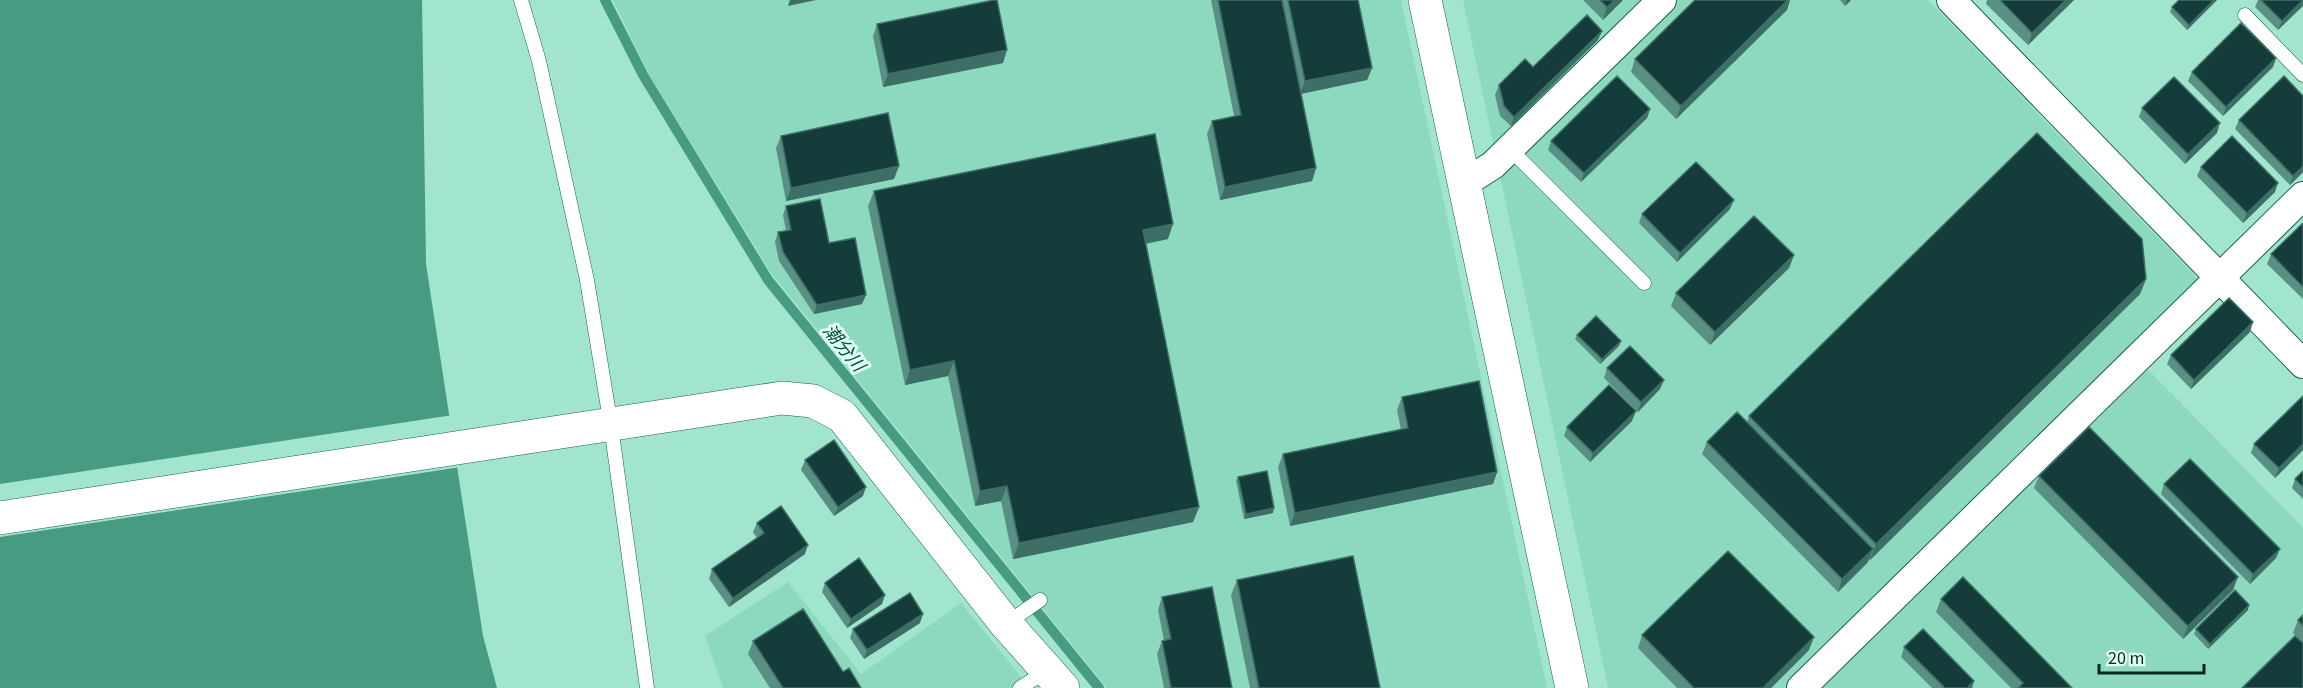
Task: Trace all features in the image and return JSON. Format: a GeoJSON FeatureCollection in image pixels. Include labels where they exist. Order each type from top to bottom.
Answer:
{"type":"FeatureCollection","features":[{"type":"Feature","properties":{"kind":"street"},"geometry":{"type":"LineString","coordinates":[[1425,0],[1572,688]]}},
{"type":"Feature","properties":{"kind":"street"},"geometry":{"type":"LineString","coordinates":[[1465,183],[1493,165],[1662,0]]}},
{"type":"Feature","properties":{"kind":"street"},"geometry":{"type":"LineString","coordinates":[[1951,0],[2303,364]]}},
{"type":"Feature","properties":{"kind":"street"},"geometry":{"type":"LineString","coordinates":[[1801,688],[2303,196]]}},
{"type":"Feature","properties":{"kind":"street"},"geometry":{"type":"LineString","coordinates":[[0,518],[782,398],[813,401],[842,416],[1016,617],[1043,682]]}},
{"type":"Feature","properties":{"kind":"lane"},"geometry":{"type":"LineString","coordinates":[[521,0],[539,61],[587,280],[597,428],[647,688]]}},
{"type":"Feature","properties":{"kind":"lane"},"geometry":{"type":"LineString","coordinates":[[2245,15],[2303,75]]}},
{"type":"Feature","properties":{"kind":"lane"},"geometry":{"type":"LineString","coordinates":[[1510,148],[1644,283]]}},
{"type":"Feature","properties":{"kind":"lane"},"geometry":{"type":"LineString","coordinates":[[1016,617],[1040,600]]}},
{"type":"Feature","properties":{"kind":"shaded area"},"geometry":{"type":"Polygon","coordinates":[[[0,0],[422,0],[426,264],[483,636],[497,688],[0,688],[0,0]]]}},
{"type":"Feature","properties":{"kind":"shaded area"},"geometry":{"type":"Polygon","coordinates":[[[613,0],[1401,0],[1547,688],[1107,688],[772,274],[648,73],[613,0]]]}},
{"type":"Feature","properties":{"kind":"shaded area"},"geometry":{"type":"Polygon","coordinates":[[[1463,0],[1928,0],[2201,282],[2131,352],[2303,528],[2303,688],[1608,688],[1463,0]]]}},
{"type":"Feature","properties":{"kind":"shaded area"},"geometry":{"type":"Polygon","coordinates":[[[788,582],[861,674],[961,603],[1030,688],[723,688],[705,636],[788,582]]]}},
{"type":"Feature","properties":{"kind":"pier"},"geometry":{"type":"Polygon","coordinates":[[[453,415],[461,467],[0,537],[0,484],[453,415]]]}},
{"type":"Feature","properties":{"kind":"building"},"geometry":{"type":"Polygon","coordinates":[[[997,0],[1007,50],[888,74],[877,24],[997,0]]]}},
{"type":"Feature","properties":{"kind":"building"},"geometry":{"type":"Polygon","coordinates":[[[1218,0],[1282,0],[1316,168],[1225,187],[1212,121],[1241,115],[1218,0]]]}},
{"type":"Feature","properties":{"kind":"building"},"geometry":{"type":"Polygon","coordinates":[[[1288,0],[1358,0],[1372,68],[1305,81],[1288,0]]]}},
{"type":"Feature","properties":{"kind":"building"},"geometry":{"type":"Polygon","coordinates":[[[1600,0],[1615,0],[1607,7],[1600,0]]]}},
{"type":"Feature","properties":{"kind":"building"},"geometry":{"type":"Polygon","coordinates":[[[1695,0],[1788,0],[1681,106],[1635,59],[1695,0]]]}},
{"type":"Feature","properties":{"kind":"building"},"geometry":{"type":"Polygon","coordinates":[[[2000,0],[2066,0],[2032,33],[2000,0]]]}},
{"type":"Feature","properties":{"kind":"building"},"geometry":{"type":"Polygon","coordinates":[[[2179,0],[2214,0],[2189,25],[2172,7],[2179,0]]]}},
{"type":"Feature","properties":{"kind":"building"},"geometry":{"type":"Polygon","coordinates":[[[2261,0],[2303,0],[2282,21],[2261,0]]]}},
{"type":"Feature","properties":{"kind":"building"},"geometry":{"type":"Polygon","coordinates":[[[1587,15],[1602,31],[1514,117],[1504,106],[1499,85],[1525,59],[1533,67],[1587,15]]]}},
{"type":"Feature","properties":{"kind":"building"},"geometry":{"type":"Polygon","coordinates":[[[2241,23],[2276,58],[2226,107],[2192,72],[2241,23]]]}},
{"type":"Feature","properties":{"kind":"building"},"geometry":{"type":"Polygon","coordinates":[[[1617,76],[1650,109],[1584,173],[1551,141],[1617,76]]]}},
{"type":"Feature","properties":{"kind":"building"},"geometry":{"type":"Polygon","coordinates":[[[2284,76],[2303,96],[2303,166],[2293,176],[2239,120],[2284,76]]]}},
{"type":"Feature","properties":{"kind":"building"},"geometry":{"type":"Polygon","coordinates":[[[2174,77],[2220,123],[2188,154],[2142,108],[2174,77]]]}},
{"type":"Feature","properties":{"kind":"building"},"geometry":{"type":"Polygon","coordinates":[[[888,113],[899,166],[791,188],[781,136],[888,113]]]}},
{"type":"Feature","properties":{"kind":"building"},"geometry":{"type":"Polygon","coordinates":[[[2037,133],[2142,239],[2146,279],[1876,544],[1749,416],[2037,133]]]}},
{"type":"Feature","properties":{"kind":"building"},"geometry":{"type":"Polygon","coordinates":[[[1155,134],[1173,224],[1143,230],[1199,507],[1019,543],[1007,486],[980,491],[954,361],[910,370],[874,191],[1155,134]]]}},
{"type":"Feature","properties":{"kind":"building"},"geometry":{"type":"Polygon","coordinates":[[[2232,136],[2278,183],[2247,213],[2201,167],[2232,136]]]}},
{"type":"Feature","properties":{"kind":"building"},"geometry":{"type":"Polygon","coordinates":[[[1696,162],[1734,200],[1680,253],[1642,214],[1696,162]]]}},
{"type":"Feature","properties":{"kind":"building"},"geometry":{"type":"Polygon","coordinates":[[[820,199],[829,243],[855,238],[866,295],[817,305],[783,252],[778,232],[791,230],[786,206],[820,199]]]}},
{"type":"Feature","properties":{"kind":"building"},"geometry":{"type":"Polygon","coordinates":[[[1754,216],[1794,255],[1715,332],[1676,293],[1754,216]]]}},
{"type":"Feature","properties":{"kind":"building"},"geometry":{"type":"Polygon","coordinates":[[[2303,223],[2303,287],[2271,254],[2303,223]]]}},
{"type":"Feature","properties":{"kind":"building"},"geometry":{"type":"Polygon","coordinates":[[[2229,298],[2253,322],[2194,380],[2171,355],[2229,298]]]}},
{"type":"Feature","properties":{"kind":"building"},"geometry":{"type":"Polygon","coordinates":[[[1596,316],[1621,341],[1602,359],[1577,335],[1596,316]]]}},
{"type":"Feature","properties":{"kind":"building"},"geometry":{"type":"Polygon","coordinates":[[[1630,346],[1664,380],[1641,402],[1607,368],[1630,346]]]}},
{"type":"Feature","properties":{"kind":"building"},"geometry":{"type":"Polygon","coordinates":[[[1479,381],[1497,472],[1295,513],[1283,454],[1408,428],[1402,397],[1479,381]]]}},
{"type":"Feature","properties":{"kind":"building"},"geometry":{"type":"Polygon","coordinates":[[[1609,385],[1636,411],[1593,453],[1567,427],[1609,385]]]}},
{"type":"Feature","properties":{"kind":"building"},"geometry":{"type":"Polygon","coordinates":[[[2303,396],[2303,444],[2279,468],[2254,444],[2303,396]]]}},
{"type":"Feature","properties":{"kind":"building"},"geometry":{"type":"Polygon","coordinates":[[[1737,412],[1873,549],[1842,579],[1707,442],[1737,412]]]}},
{"type":"Feature","properties":{"kind":"building"},"geometry":{"type":"Polygon","coordinates":[[[2089,427],[2238,577],[2188,626],[2039,476],[2089,427]]]}},
{"type":"Feature","properties":{"kind":"building"},"geometry":{"type":"Polygon","coordinates":[[[834,440],[866,487],[838,507],[805,460],[834,440]]]}},
{"type":"Feature","properties":{"kind":"building"},"geometry":{"type":"Polygon","coordinates":[[[2190,459],[2280,549],[2253,574],[2164,484],[2190,459]]]}},
{"type":"Feature","properties":{"kind":"building"},"geometry":{"type":"Polygon","coordinates":[[[1267,471],[1274,508],[1246,514],[1238,477],[1267,471]]]}},
{"type":"Feature","properties":{"kind":"building"},"geometry":{"type":"Polygon","coordinates":[[[2303,471],[2303,487],[2295,479],[2303,471]]]}},
{"type":"Feature","properties":{"kind":"building"},"geometry":{"type":"Polygon","coordinates":[[[781,506],[808,545],[733,598],[712,569],[764,533],[757,523],[781,506]]]}},
{"type":"Feature","properties":{"kind":"building"},"geometry":{"type":"Polygon","coordinates":[[[1728,551],[1814,637],[1763,688],[1694,688],[1642,635],[1728,551]]]}},
{"type":"Feature","properties":{"kind":"building"},"geometry":{"type":"Polygon","coordinates":[[[1353,556],[1380,688],[1259,688],[1237,580],[1353,556]]]}},
{"type":"Feature","properties":{"kind":"building"},"geometry":{"type":"Polygon","coordinates":[[[859,558],[885,595],[851,619],[825,583],[859,558]]]}},
{"type":"Feature","properties":{"kind":"building"},"geometry":{"type":"Polygon","coordinates":[[[1963,577],[2072,688],[2018,688],[2023,683],[1941,599],[1963,577]]]}},
{"type":"Feature","properties":{"kind":"building"},"geometry":{"type":"Polygon","coordinates":[[[1212,587],[1232,688],[1171,688],[1162,641],[1171,639],[1162,597],[1212,587]]]}},
{"type":"Feature","properties":{"kind":"building"},"geometry":{"type":"Polygon","coordinates":[[[2235,590],[2249,605],[2210,644],[2196,629],[2235,590]]]}},
{"type":"Feature","properties":{"kind":"building"},"geometry":{"type":"Polygon","coordinates":[[[910,593],[923,614],[867,650],[853,629],[910,593]]]}},
{"type":"Feature","properties":{"kind":"building"},"geometry":{"type":"Polygon","coordinates":[[[803,609],[843,672],[849,668],[861,688],[783,688],[753,641],[803,609]]]}},
{"type":"Feature","properties":{"kind":"building"},"geometry":{"type":"Polygon","coordinates":[[[2303,615],[2303,626],[2298,620],[2303,615]]]}},
{"type":"Feature","properties":{"kind":"building"},"geometry":{"type":"Polygon","coordinates":[[[1923,629],[1974,681],[1967,688],[1945,688],[1904,647],[1923,629]]]}},
{"type":"Feature","properties":{"kind":"building"},"geometry":{"type":"Polygon","coordinates":[[[2295,636],[2303,643],[2303,688],[2242,688],[2295,636]]]}},
{"type":"Feature","properties":{"kind":"waterway","name":"潮分川"},"geometry":{"type":"LineString","coordinates":[[605,0],[643,75],[768,280],[1099,688]]}}]}
